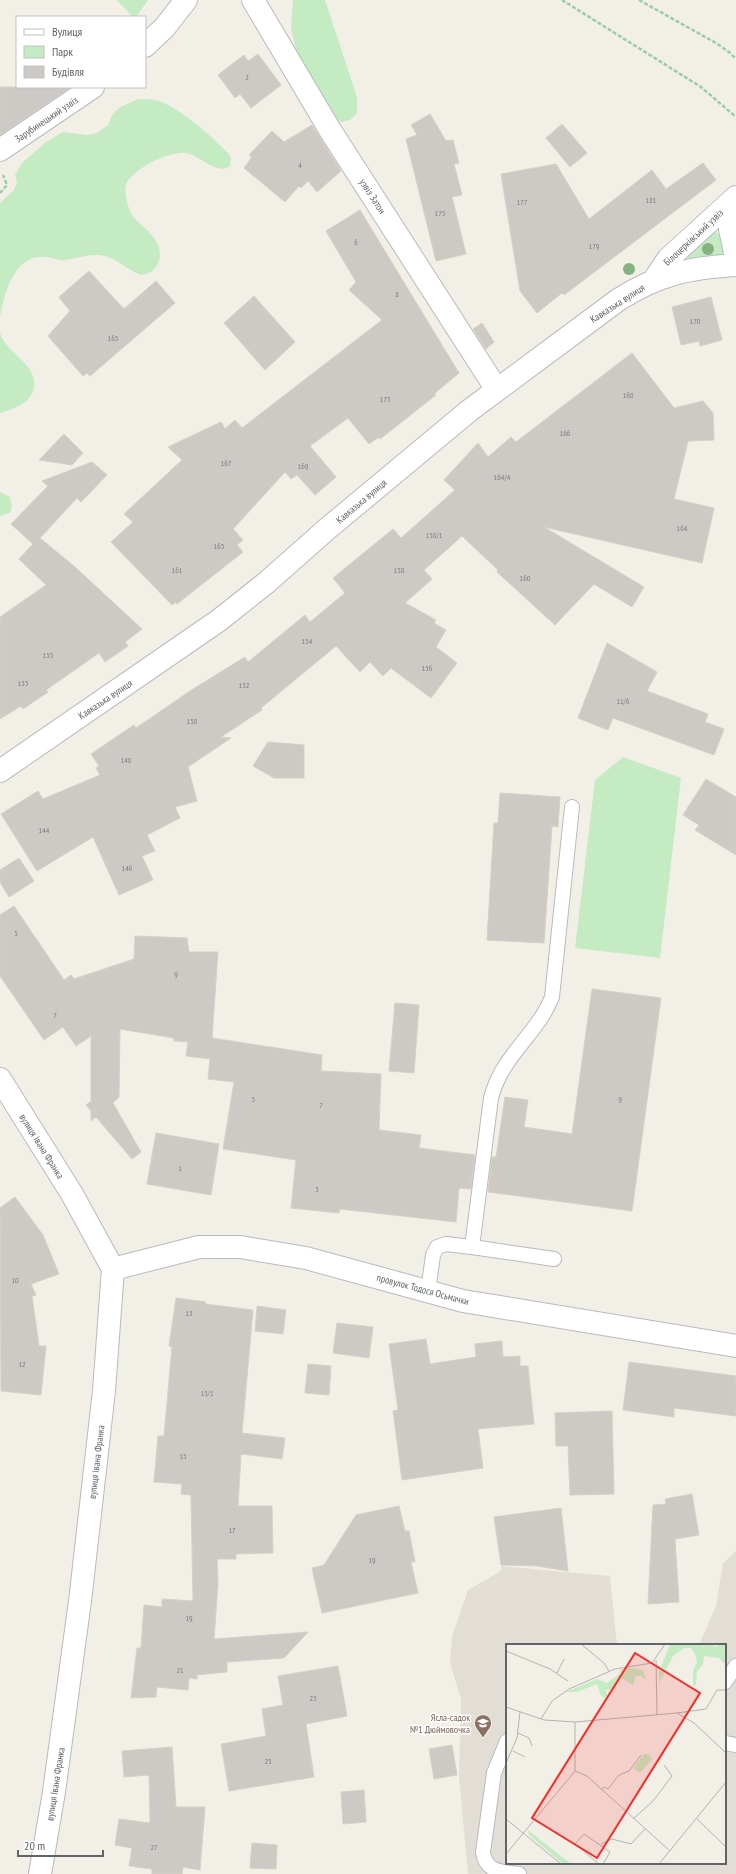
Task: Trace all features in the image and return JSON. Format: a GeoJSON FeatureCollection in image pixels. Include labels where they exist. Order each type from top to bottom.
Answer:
{"type":"FeatureCollection","features":[{"type":"Feature","properties":{"kind":"street"},"geometry":{"type":"LineString","coordinates":[[146,45],[165,27],[186,0]]}},
{"type":"Feature","properties":{"kind":"street","name":"узвіз Затон"},"geometry":{"type":"LineString","coordinates":[[254,0],[330,130],[497,390]]}},
{"type":"Feature","properties":{"kind":"street","name":"Зарубинецький узвіз"},"geometry":{"type":"LineString","coordinates":[[0,150],[92,88]]}},
{"type":"Feature","properties":{"kind":"street"},"geometry":{"type":"LineString","coordinates":[[732,200],[730,229],[736,257]]}},
{"type":"Feature","properties":{"kind":"street","name":"Білоцерківський узвіз"},"geometry":{"type":"LineString","coordinates":[[654,280],[668,259],[732,200]]}},
{"type":"Feature","properties":{"kind":"street","name":"Кавказька вулиця"},"geometry":{"type":"LineString","coordinates":[[0,771],[218,621],[266,583],[386,480],[497,390],[618,300],[654,280],[681,272],[736,265]]}},
{"type":"Feature","properties":{"kind":"street","name":"вулиця Івана Франка"},"geometry":{"type":"LineString","coordinates":[[0,1079],[72,1194],[113,1269],[104,1392],[80,1601],[54,1792],[40,1874]]}},
{"type":"Feature","properties":{"kind":"street","name":"провулок Тодося Осьмачки"},"geometry":{"type":"LineString","coordinates":[[113,1269],[199,1247],[240,1247],[321,1262],[463,1301],[736,1346]]}},
{"type":"Feature","properties":{"kind":"lane"},"geometry":{"type":"LineString","coordinates":[[472,1247],[491,1098],[495,1083],[502,1068],[547,1008],[552,997],[572,807]]}},
{"type":"Feature","properties":{"kind":"lane"},"geometry":{"type":"LineString","coordinates":[[428,1292],[433,1255],[437,1247],[446,1244],[554,1259]]}},
{"type":"Feature","properties":{"kind":"lane"},"geometry":{"type":"LineString","coordinates":[[726,1681],[736,1666]]}},
{"type":"Feature","properties":{"kind":"lane"},"geometry":{"type":"LineString","coordinates":[[726,1743],[736,1745]]}},
{"type":"Feature","properties":{"kind":"lane"},"geometry":{"type":"LineString","coordinates":[[506,1744],[494,1773],[483,1852],[486,1864],[492,1869],[499,1872],[519,1874]]}},
{"type":"Feature","properties":{"kind":"path"},"geometry":{"type":"LineString","coordinates":[[562,0],[701,87],[736,117]]}},
{"type":"Feature","properties":{"kind":"path"},"geometry":{"type":"LineString","coordinates":[[639,0],[716,43],[736,59]]}},
{"type":"Feature","properties":{"kind":"path"},"geometry":{"type":"LineString","coordinates":[[0,193],[6,185],[3,175]]}},
{"type":"Feature","properties":{"kind":"shaded area","name":"Ясла-садок №1 Дюймовочка"},"geometry":{"type":"Polygon","coordinates":[[[736,1551],[736,1874],[468,1874],[459,1776],[461,1699],[450,1663],[452,1636],[468,1590],[501,1571],[501,1566],[610,1576],[617,1644],[506,1644],[506,1864],[726,1864],[726,1644],[699,1644],[716,1606],[723,1563],[736,1551]]]}},
{"type":"Feature","properties":{"kind":"green space"},"geometry":{"type":"Polygon","coordinates":[[[117,0],[148,0],[137,16],[132,16],[117,0]]]}},
{"type":"Feature","properties":{"kind":"green space"},"geometry":{"type":"Polygon","coordinates":[[[293,0],[325,0],[357,97],[357,113],[350,120],[341,122],[329,111],[296,50],[291,28],[293,0]]]}},
{"type":"Feature","properties":{"kind":"green space"},"geometry":{"type":"Polygon","coordinates":[[[138,99],[151,99],[159,101],[187,117],[229,154],[231,158],[230,166],[225,168],[214,167],[186,153],[179,153],[162,158],[145,166],[127,182],[125,193],[128,206],[134,218],[152,235],[159,246],[160,258],[156,267],[147,274],[141,275],[117,261],[98,255],[66,260],[43,257],[30,259],[22,264],[11,280],[4,299],[0,317],[0,203],[14,190],[17,182],[15,175],[22,163],[46,142],[63,132],[87,135],[97,133],[108,125],[112,115],[119,108],[138,99]]]}},
{"type":"Feature","properties":{"kind":"green space"},"geometry":{"type":"Polygon","coordinates":[[[710,231],[716,232],[725,240],[725,257],[689,260],[687,254],[710,231]]]}},
{"type":"Feature","properties":{"kind":"green space"},"geometry":{"type":"Polygon","coordinates":[[[0,333],[8,346],[26,364],[33,378],[34,386],[33,392],[26,401],[16,407],[0,413],[0,333]]]}},
{"type":"Feature","properties":{"kind":"green space"},"geometry":{"type":"Polygon","coordinates":[[[0,492],[10,497],[12,507],[10,513],[0,516],[0,492]]]}},
{"type":"Feature","properties":{"kind":"green space"},"geometry":{"type":"Polygon","coordinates":[[[623,757],[681,778],[660,958],[575,948],[595,780],[623,757]]]}},
{"type":"Feature","properties":{"kind":"building"},"geometry":{"type":"Polygon","coordinates":[[[258,54],[281,85],[251,108],[240,94],[235,98],[218,75],[244,55],[248,61],[258,54]]]}},
{"type":"Feature","properties":{"kind":"building"},"geometry":{"type":"Polygon","coordinates":[[[0,87],[70,88],[0,135],[0,87]]]}},
{"type":"Feature","properties":{"kind":"building"},"geometry":{"type":"Polygon","coordinates":[[[430,114],[446,141],[453,140],[459,163],[454,164],[462,195],[452,197],[466,254],[436,261],[406,139],[417,135],[411,125],[430,114]]]}},
{"type":"Feature","properties":{"kind":"building"},"geometry":{"type":"Polygon","coordinates":[[[562,124],[587,153],[570,167],[546,138],[562,124]]]}},
{"type":"Feature","properties":{"kind":"building"},"geometry":{"type":"Polygon","coordinates":[[[312,125],[341,171],[317,192],[308,181],[301,188],[299,186],[285,202],[244,168],[252,157],[249,155],[272,131],[284,142],[312,125]]]}},
{"type":"Feature","properties":{"kind":"building"},"geometry":{"type":"Polygon","coordinates":[[[703,163],[716,180],[564,295],[562,293],[537,313],[520,291],[501,174],[556,164],[589,219],[652,170],[666,189],[703,163]]]}},
{"type":"Feature","properties":{"kind":"building"},"geometry":{"type":"Polygon","coordinates":[[[360,210],[459,373],[434,394],[436,395],[380,439],[379,437],[369,444],[348,418],[310,446],[336,477],[315,495],[297,475],[291,479],[285,472],[233,529],[243,540],[237,545],[243,552],[177,604],[176,602],[172,605],[111,542],[133,522],[124,514],[182,460],[168,447],[221,422],[225,429],[235,420],[242,428],[382,320],[349,290],[356,282],[326,231],[360,210]]]}},
{"type":"Feature","properties":{"kind":"building"},"geometry":{"type":"Polygon","coordinates":[[[89,271],[124,309],[156,281],[175,303],[90,376],[87,373],[83,376],[48,336],[70,311],[59,297],[89,271]]]}},
{"type":"Feature","properties":{"kind":"building"},"geometry":{"type":"Polygon","coordinates":[[[254,296],[295,342],[265,370],[224,323],[254,296]]]}},
{"type":"Feature","properties":{"kind":"building"},"geometry":{"type":"Polygon","coordinates":[[[711,297],[722,340],[700,346],[699,341],[681,345],[672,307],[711,297]]]}},
{"type":"Feature","properties":{"kind":"building"},"geometry":{"type":"Polygon","coordinates":[[[482,323],[494,342],[486,349],[473,329],[482,323]]]}},
{"type":"Feature","properties":{"kind":"building"},"geometry":{"type":"Polygon","coordinates":[[[632,353],[674,408],[703,401],[713,413],[714,440],[688,441],[674,499],[714,508],[702,563],[544,527],[644,587],[632,607],[594,584],[555,625],[497,572],[498,570],[462,536],[424,570],[432,579],[405,603],[436,620],[434,623],[446,630],[436,647],[457,663],[431,698],[391,668],[383,676],[370,662],[360,672],[336,646],[261,708],[262,710],[221,737],[231,738],[188,767],[197,801],[175,807],[180,818],[147,835],[155,851],[142,856],[153,880],[119,895],[93,837],[37,871],[1,814],[38,791],[43,799],[100,775],[96,768],[99,766],[91,754],[134,725],[136,728],[193,689],[245,657],[248,662],[305,615],[310,622],[345,593],[333,578],[393,529],[401,538],[455,490],[444,480],[478,443],[488,457],[511,437],[516,442],[632,353]]]}},
{"type":"Feature","properties":{"kind":"building"},"geometry":{"type":"Polygon","coordinates":[[[64,434],[83,453],[72,465],[39,460],[64,434]]]}},
{"type":"Feature","properties":{"kind":"building"},"geometry":{"type":"Polygon","coordinates":[[[92,462],[107,475],[81,502],[77,498],[40,538],[75,567],[142,629],[125,642],[128,646],[105,662],[99,653],[46,690],[48,692],[23,709],[21,706],[0,719],[0,617],[46,585],[19,559],[33,544],[11,524],[48,486],[42,481],[92,462]]]}},
{"type":"Feature","properties":{"kind":"building"},"geometry":{"type":"Polygon","coordinates":[[[607,643],[657,672],[647,691],[708,714],[705,722],[724,729],[714,755],[613,718],[608,730],[578,718],[607,643]]]}},
{"type":"Feature","properties":{"kind":"building"},"geometry":{"type":"Polygon","coordinates":[[[268,742],[304,745],[304,778],[274,778],[253,766],[268,742]]]}},
{"type":"Feature","properties":{"kind":"building"},"geometry":{"type":"Polygon","coordinates":[[[706,779],[736,797],[736,855],[695,830],[699,825],[683,815],[706,779]]]}},
{"type":"Feature","properties":{"kind":"building"},"geometry":{"type":"Polygon","coordinates":[[[500,793],[560,797],[558,827],[552,826],[544,943],[487,940],[494,823],[498,823],[500,793]]]}},
{"type":"Feature","properties":{"kind":"building"},"geometry":{"type":"Polygon","coordinates":[[[19,858],[34,881],[9,897],[0,882],[0,870],[19,858]]]}},
{"type":"Feature","properties":{"kind":"building"},"geometry":{"type":"Polygon","coordinates":[[[14,906],[64,980],[71,975],[74,979],[134,959],[135,936],[187,938],[189,952],[218,952],[212,1038],[322,1055],[321,1071],[381,1074],[379,1130],[421,1135],[419,1148],[475,1155],[471,1189],[459,1188],[456,1222],[340,1209],[339,1213],[291,1208],[296,1160],[223,1149],[234,1082],[208,1079],[210,1059],[186,1056],[188,1042],[174,1041],[174,1038],[120,1029],[119,1097],[113,1103],[141,1152],[132,1159],[96,1117],[91,1121],[91,1111],[86,1105],[91,1101],[91,1036],[76,1046],[63,1027],[44,1040],[0,976],[0,915],[14,906]]]}},
{"type":"Feature","properties":{"kind":"building"},"geometry":{"type":"Polygon","coordinates":[[[592,989],[661,998],[632,1211],[488,1192],[492,1157],[496,1157],[505,1097],[528,1100],[524,1127],[572,1134],[592,989]]]}},
{"type":"Feature","properties":{"kind":"building"},"geometry":{"type":"Polygon","coordinates":[[[395,1003],[419,1005],[414,1073],[389,1071],[395,1003]]]}},
{"type":"Feature","properties":{"kind":"building"},"geometry":{"type":"Polygon","coordinates":[[[156,1133],[219,1144],[211,1195],[147,1184],[156,1133]]]}},
{"type":"Feature","properties":{"kind":"building"},"geometry":{"type":"Polygon","coordinates":[[[15,1197],[43,1235],[59,1274],[31,1284],[36,1295],[32,1296],[39,1346],[46,1346],[41,1395],[1,1391],[0,1208],[15,1197]]]}},
{"type":"Feature","properties":{"kind":"building"},"geometry":{"type":"Polygon","coordinates":[[[176,1298],[206,1302],[205,1304],[253,1310],[242,1433],[285,1438],[282,1459],[241,1454],[238,1506],[272,1506],[273,1553],[236,1554],[236,1559],[217,1559],[218,1584],[214,1639],[308,1632],[284,1658],[227,1662],[227,1672],[197,1675],[197,1679],[189,1678],[188,1690],[157,1687],[156,1697],[131,1698],[137,1648],[141,1648],[144,1605],[162,1607],[162,1599],[193,1601],[191,1495],[181,1494],[182,1484],[154,1482],[158,1436],[164,1436],[172,1347],[169,1346],[176,1298]]]}},
{"type":"Feature","properties":{"kind":"building"},"geometry":{"type":"Polygon","coordinates":[[[257,1306],[286,1310],[283,1334],[255,1331],[257,1306]]]}},
{"type":"Feature","properties":{"kind":"building"},"geometry":{"type":"Polygon","coordinates":[[[337,1323],[373,1327],[369,1358],[333,1353],[337,1323]]]}},
{"type":"Feature","properties":{"kind":"building"},"geometry":{"type":"Polygon","coordinates":[[[426,1339],[430,1364],[476,1357],[475,1344],[502,1341],[503,1357],[520,1356],[520,1366],[528,1366],[534,1424],[478,1429],[483,1468],[402,1480],[393,1411],[398,1410],[389,1344],[426,1339]]]}},
{"type":"Feature","properties":{"kind":"building"},"geometry":{"type":"Polygon","coordinates":[[[629,1362],[736,1376],[736,1416],[674,1408],[674,1417],[623,1410],[629,1362]]]}},
{"type":"Feature","properties":{"kind":"building"},"geometry":{"type":"Polygon","coordinates":[[[308,1364],[331,1366],[329,1395],[305,1393],[308,1364]]]}},
{"type":"Feature","properties":{"kind":"building"},"geometry":{"type":"Polygon","coordinates":[[[612,1411],[614,1494],[570,1495],[568,1446],[556,1446],[555,1413],[612,1411]]]}},
{"type":"Feature","properties":{"kind":"building"},"geometry":{"type":"Polygon","coordinates":[[[692,1494],[699,1535],[675,1539],[679,1602],[648,1604],[653,1505],[666,1504],[665,1499],[692,1494]]]}},
{"type":"Feature","properties":{"kind":"building"},"geometry":{"type":"Polygon","coordinates":[[[399,1506],[405,1531],[409,1531],[415,1562],[411,1562],[418,1593],[322,1613],[312,1568],[324,1565],[356,1515],[399,1506]]]}},
{"type":"Feature","properties":{"kind":"building"},"geometry":{"type":"Polygon","coordinates":[[[561,1508],[568,1571],[537,1566],[501,1565],[494,1517],[561,1508]]]}},
{"type":"Feature","properties":{"kind":"building"},"geometry":{"type":"Polygon","coordinates":[[[338,1666],[347,1716],[306,1724],[314,1777],[229,1791],[221,1744],[266,1736],[262,1709],[283,1705],[278,1676],[338,1666]]]}},
{"type":"Feature","properties":{"kind":"building"},"geometry":{"type":"Polygon","coordinates":[[[452,1745],[457,1775],[434,1779],[429,1749],[452,1745]]]}},
{"type":"Feature","properties":{"kind":"building"},"geometry":{"type":"Polygon","coordinates":[[[172,1747],[176,1807],[205,1807],[200,1870],[183,1867],[182,1874],[152,1874],[152,1869],[129,1866],[132,1848],[115,1845],[119,1819],[150,1823],[149,1775],[124,1777],[122,1751],[172,1747]]]}},
{"type":"Feature","properties":{"kind":"building"},"geometry":{"type":"Polygon","coordinates":[[[364,1790],[366,1822],[343,1824],[341,1792],[364,1790]]]}},
{"type":"Feature","properties":{"kind":"building"},"geometry":{"type":"Polygon","coordinates":[[[252,1843],[277,1845],[276,1869],[250,1868],[252,1843]]]}},
{"type":"Feature","properties":{"kind":"place","name":"Ясла-садок №1 Дюймовочка"},"geometry":{"type":"Point","coordinates":[483,1738]}}]}
